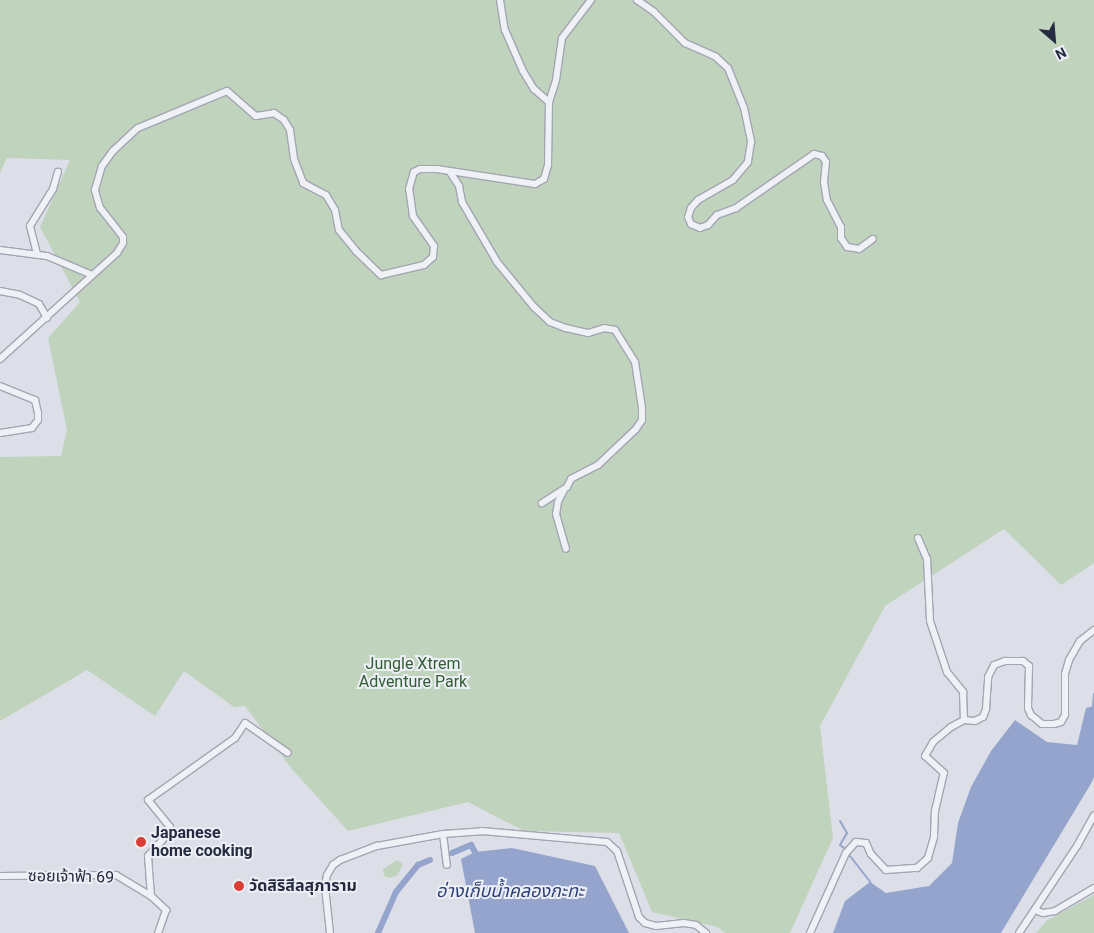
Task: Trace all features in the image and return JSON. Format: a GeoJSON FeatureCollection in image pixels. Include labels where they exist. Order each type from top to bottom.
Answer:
{"type":"FeatureCollection","features":[{"type":"Feature","properties":{"kind":"street"},"geometry":{"type":"LineString","coordinates":[[500,0],[505,30],[523,71],[534,89],[549,102]]}},
{"type":"Feature","properties":{"kind":"street"},"geometry":{"type":"LineString","coordinates":[[0,359],[117,252],[123,243],[122,237],[100,208],[94,190],[102,166],[112,151],[138,128],[227,91],[256,116],[274,113],[284,120],[290,130],[294,159],[303,183],[326,195],[335,210],[339,230],[356,251],[382,275],[424,265],[433,257],[434,246],[413,216],[409,188],[414,172],[420,169],[535,184],[544,179],[548,165],[549,102],[556,80],[562,38],[591,0]]}},
{"type":"Feature","properties":{"kind":"street"},"geometry":{"type":"LineString","coordinates":[[637,0],[654,12],[685,43],[716,57],[728,68],[744,108],[752,142],[748,162],[733,180],[698,200],[691,208],[688,217],[692,224],[700,228],[708,225],[717,215],[736,208],[814,154],[822,156],[826,162],[824,182],[827,200],[841,227],[842,238],[847,247],[859,249],[873,239]]}},
{"type":"Feature","properties":{"kind":"street"},"geometry":{"type":"LineString","coordinates":[[37,254],[30,226],[53,189],[58,172]]}},
{"type":"Feature","properties":{"kind":"street"},"geometry":{"type":"LineString","coordinates":[[450,172],[459,186],[462,202],[496,262],[534,307],[550,322],[566,328],[588,333],[604,328],[615,330],[636,362],[642,420],[621,444],[598,465],[571,479],[558,502],[556,514],[559,532],[566,549]]}},
{"type":"Feature","properties":{"kind":"street"},"geometry":{"type":"LineString","coordinates":[[0,250],[47,256],[92,275]]}},
{"type":"Feature","properties":{"kind":"street"},"geometry":{"type":"LineString","coordinates":[[0,291],[20,295],[39,304],[47,318]]}},
{"type":"Feature","properties":{"kind":"street"},"geometry":{"type":"LineString","coordinates":[[0,386],[35,400],[38,413],[38,420],[32,428],[0,432]]}},
{"type":"Feature","properties":{"kind":"street"},"geometry":{"type":"LineString","coordinates":[[542,504],[567,488]]}},
{"type":"Feature","properties":{"kind":"street"},"geometry":{"type":"LineString","coordinates":[[918,538],[927,559],[930,621],[947,672],[963,692],[964,720]]}},
{"type":"Feature","properties":{"kind":"street"},"geometry":{"type":"LineString","coordinates":[[810,933],[846,853],[856,842],[866,843],[871,854],[886,870],[917,868],[928,858],[934,838],[935,811],[944,773],[925,756],[933,742],[951,727],[964,720],[975,721],[983,717],[986,708],[988,677],[994,665],[1005,661],[1023,661],[1029,666],[1028,708],[1031,715],[1042,724],[1061,722],[1065,715],[1065,674],[1070,660],[1080,641],[1094,630]]}},
{"type":"Feature","properties":{"kind":"street"},"geometry":{"type":"LineString","coordinates":[[151,896],[148,856],[169,833],[170,827],[148,800],[235,738],[245,723],[288,753]]}},
{"type":"Feature","properties":{"kind":"street"},"geometry":{"type":"LineString","coordinates":[[1019,933],[1094,815]]}},
{"type":"Feature","properties":{"kind":"street"},"geometry":{"type":"LineString","coordinates":[[330,933],[325,886],[327,875],[333,866],[352,855],[377,846],[443,834],[482,831],[607,842],[617,851],[639,917],[645,923],[656,926],[684,923],[696,925],[706,933]]}},
{"type":"Feature","properties":{"kind":"street"},"geometry":{"type":"LineString","coordinates":[[443,834],[447,865]]}},
{"type":"Feature","properties":{"kind":"street","name":"ซอยเจ้าฟ้า 69"},"geometry":{"type":"LineString","coordinates":[[0,876],[116,875],[151,896],[166,910],[158,933]]}},
{"type":"Feature","properties":{"kind":"street"},"geometry":{"type":"LineString","coordinates":[[1035,910],[1043,913],[1055,911],[1094,888]]}},
{"type":"Feature","properties":{"kind":"green space","name":"Jungle Xtrem Adventure Park"},"geometry":{"type":"Polygon","coordinates":[[[0,0],[1094,0],[1094,563],[1061,585],[1004,529],[885,606],[820,726],[833,838],[790,933],[725,933],[717,927],[652,912],[619,833],[524,831],[468,802],[348,831],[291,768],[245,706],[234,707],[184,671],[155,716],[87,670],[0,721],[0,457],[61,456],[67,430],[48,338],[80,302],[40,227],[70,160],[7,158],[0,173],[0,0]]]}},
{"type":"Feature","properties":{"kind":"green space"},"geometry":{"type":"Polygon","coordinates":[[[397,860],[403,864],[397,876],[389,878],[384,876],[383,869],[397,860]]]}},
{"type":"Feature","properties":{"kind":"green space"},"geometry":{"type":"Polygon","coordinates":[[[1094,895],[1094,933],[1036,933],[1046,921],[1094,895]]]}},
{"type":"Feature","properties":{"kind":"water"},"geometry":{"type":"Polygon","coordinates":[[[1094,706],[1094,777],[1092,782],[1001,933],[833,933],[845,901],[870,882],[886,893],[929,886],[952,863],[958,823],[971,787],[991,751],[1015,720],[1047,742],[1077,745],[1086,708],[1094,706]]]}},
{"type":"Feature","properties":{"kind":"water","name":"อ่างเก็บน้ำคลองกะทะ"},"geometry":{"type":"Polygon","coordinates":[[[512,848],[595,866],[629,933],[475,933],[461,859],[475,852],[512,848]]]}},
{"type":"Feature","properties":{"kind":"waterway"},"geometry":{"type":"LineString","coordinates":[[1093,706],[1094,694]]}},
{"type":"Feature","properties":{"kind":"waterway"},"geometry":{"type":"LineString","coordinates":[[840,821],[847,833],[840,845],[844,848]]}},
{"type":"Feature","properties":{"kind":"waterway"},"geometry":{"type":"LineString","coordinates":[[452,853],[471,845],[475,852]]}},
{"type":"Feature","properties":{"kind":"waterway"},"geometry":{"type":"LineString","coordinates":[[850,856],[870,882]]}},
{"type":"Feature","properties":{"kind":"waterway"},"geometry":{"type":"LineString","coordinates":[[378,933],[396,892],[418,865],[430,860]]}},
{"type":"Feature","properties":{"kind":"place","name":"Japanese home cooking"},"geometry":{"type":"Point","coordinates":[141,842]}},
{"type":"Feature","properties":{"kind":"place","name":"วัดสิริสีลสุภาราม"},"geometry":{"type":"Point","coordinates":[239,886]}}]}
